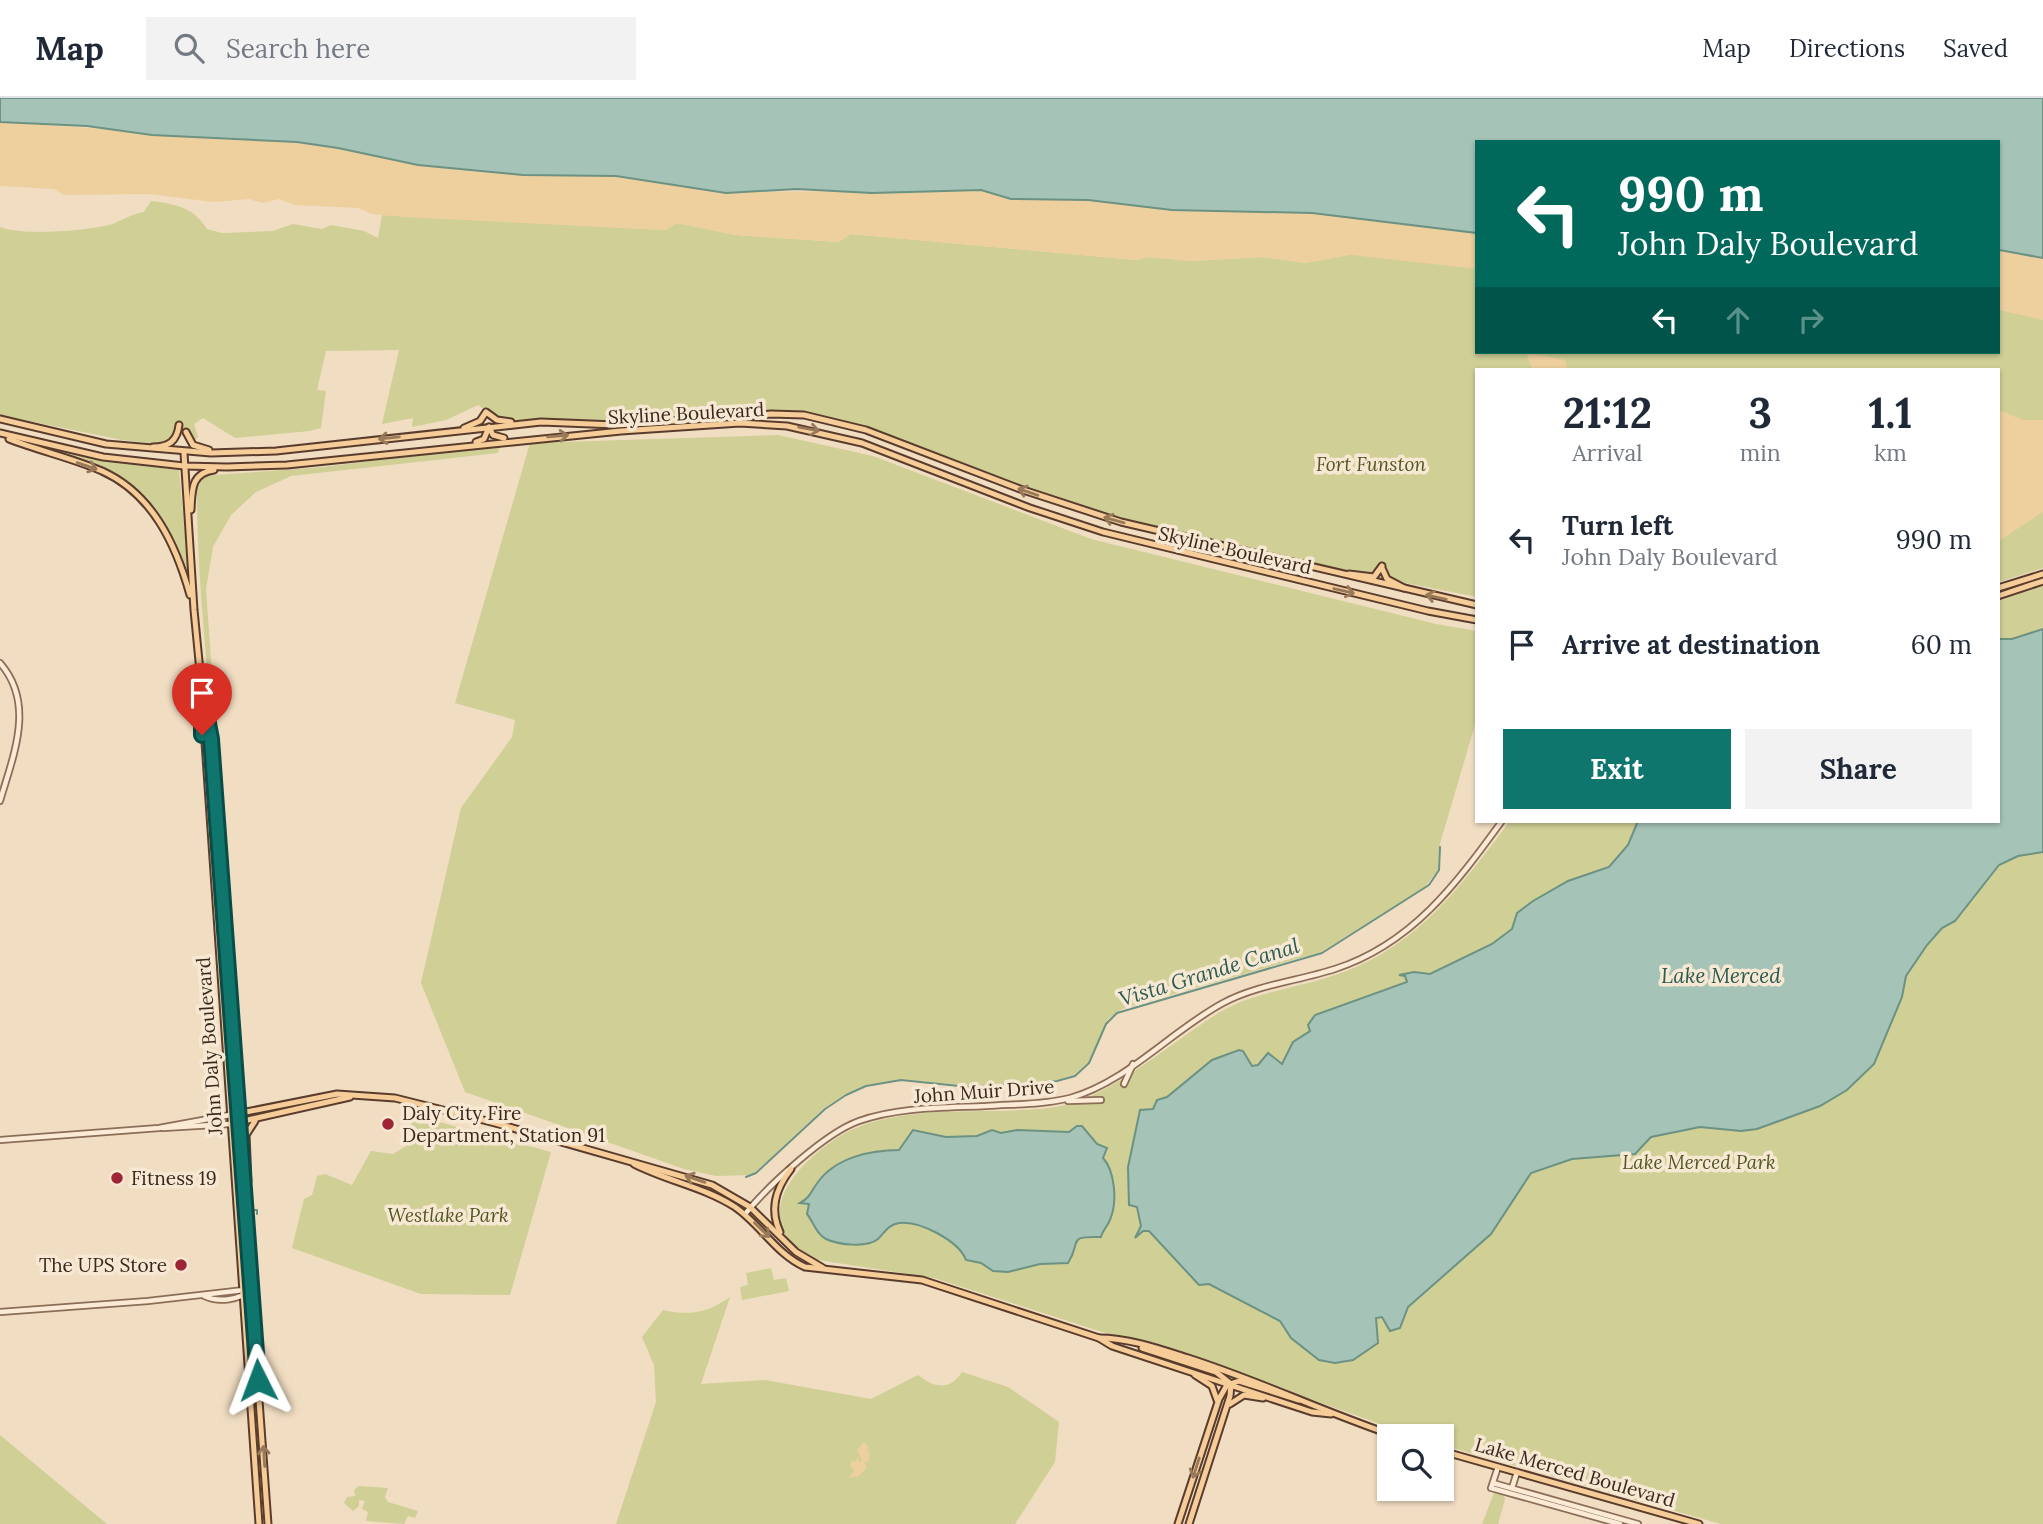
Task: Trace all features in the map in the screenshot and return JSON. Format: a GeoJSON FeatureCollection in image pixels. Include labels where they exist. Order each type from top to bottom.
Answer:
{"type":"FeatureCollection","features":[{"type":"Feature","properties":{"kind":"main road"},"geometry":{"type":"LineString","coordinates":[[457,430],[480,421],[486,412],[500,421],[528,423]]}},
{"type":"Feature","properties":{"kind":"main road","name":"Skyline Boulevard"},"geometry":{"type":"LineString","coordinates":[[0,419],[65,436],[126,447],[184,453],[242,453],[528,423],[616,425],[771,414],[814,417],[866,430],[998,482],[1107,518],[1328,572],[1475,604]]}},
{"type":"Feature","properties":{"kind":"main road","name":"Skyline Boulevard"},"geometry":{"type":"LineString","coordinates":[[0,434],[87,454],[184,466],[243,467],[533,438],[740,423],[818,431],[862,443],[1030,508],[1110,535],[1415,608],[1475,620]]}},
{"type":"Feature","properties":{"kind":"main road"},"geometry":{"type":"LineString","coordinates":[[126,447],[167,446],[176,437],[179,425]]}},
{"type":"Feature","properties":{"kind":"main road"},"geometry":{"type":"LineString","coordinates":[[445,447],[481,440],[489,427],[496,437],[533,438]]}},
{"type":"Feature","properties":{"kind":"main road"},"geometry":{"type":"LineString","coordinates":[[186,432],[190,442],[201,449],[242,453]]}},
{"type":"Feature","properties":{"kind":"main road"},"geometry":{"type":"LineString","coordinates":[[0,434],[104,472],[134,493],[152,511],[171,539],[194,610]]}},
{"type":"Feature","properties":{"kind":"main road","name":"John Daly Boulevard"},"geometry":{"type":"LineString","coordinates":[[184,453],[259,1524]]}},
{"type":"Feature","properties":{"kind":"main road"},"geometry":{"type":"LineString","coordinates":[[189,530],[192,491],[197,477],[208,471],[243,467]]}},
{"type":"Feature","properties":{"kind":"main road"},"geometry":{"type":"LineString","coordinates":[[1328,572],[1374,576],[1382,566],[1387,579],[1410,591]]}},
{"type":"Feature","properties":{"kind":"main road"},"geometry":{"type":"LineString","coordinates":[[2000,588],[2043,574]]}},
{"type":"Feature","properties":{"kind":"main road"},"geometry":{"type":"LineString","coordinates":[[2000,595],[2043,581]]}},
{"type":"Feature","properties":{"kind":"main road","name":"John Daly Boulevard"},"geometry":{"type":"LineString","coordinates":[[202,692],[211,739],[268,1524]]}},
{"type":"Feature","properties":{"kind":"main road"},"geometry":{"type":"LineString","coordinates":[[230,1115],[337,1094],[415,1102],[703,1181],[750,1207],[799,1255],[824,1268]]}},
{"type":"Feature","properties":{"kind":"main road"},"geometry":{"type":"LineString","coordinates":[[230,1124],[357,1096]]}},
{"type":"Feature","properties":{"kind":"main road"},"geometry":{"type":"LineString","coordinates":[[307,1098],[325,1102]]}},
{"type":"Feature","properties":{"kind":"main road"},"geometry":{"type":"LineString","coordinates":[[301,1108],[307,1098]]}},
{"type":"Feature","properties":{"kind":"main road"},"geometry":{"type":"LineString","coordinates":[[245,1188],[248,1177],[246,1135],[249,1126],[260,1118]]}},
{"type":"Feature","properties":{"kind":"main road"},"geometry":{"type":"LineString","coordinates":[[635,1164],[714,1195],[744,1214],[797,1263],[810,1268],[927,1281],[1099,1338],[1112,1346],[1287,1403]]}},
{"type":"Feature","properties":{"kind":"main road"},"geometry":{"type":"LineString","coordinates":[[785,1241],[776,1222],[774,1206],[779,1188],[791,1170]]}},
{"type":"Feature","properties":{"kind":"main road"},"geometry":{"type":"LineString","coordinates":[[1099,1338],[1186,1357],[1306,1401],[1331,1414]]}},
{"type":"Feature","properties":{"kind":"main road"},"geometry":{"type":"LineString","coordinates":[[1113,1339],[1213,1371],[1230,1383],[1240,1381],[1306,1401]]}},
{"type":"Feature","properties":{"kind":"main road"},"geometry":{"type":"LineString","coordinates":[[1178,1524],[1217,1398],[1214,1388],[1186,1370]]}},
{"type":"Feature","properties":{"kind":"main road"},"geometry":{"type":"LineString","coordinates":[[1214,1413],[1230,1383]]}},
{"type":"Feature","properties":{"kind":"main road"},"geometry":{"type":"LineString","coordinates":[[1189,1524],[1224,1416],[1230,1383]]}},
{"type":"Feature","properties":{"kind":"main road"},"geometry":{"type":"LineString","coordinates":[[1224,1416],[1233,1400],[1244,1395],[1331,1414],[1377,1430]]}},
{"type":"Feature","properties":{"kind":"main road","name":"Lake Merced Boulevard"},"geometry":{"type":"LineString","coordinates":[[1454,1454],[1699,1524]]}},
{"type":"Feature","properties":{"kind":"street"},"geometry":{"type":"LineString","coordinates":[[0,663],[16,690],[20,718],[0,801]]}},
{"type":"Feature","properties":{"kind":"street","name":"John Muir Drive"},"geometry":{"type":"LineString","coordinates":[[744,1214],[831,1136],[868,1118],[910,1111],[1060,1100],[1090,1090],[1232,998],[1346,965],[1399,937],[1443,898],[1500,823]]}},
{"type":"Feature","properties":{"kind":"street"},"geometry":{"type":"LineString","coordinates":[[1124,1084],[1133,1063]]}},
{"type":"Feature","properties":{"kind":"street"},"geometry":{"type":"LineString","coordinates":[[1060,1100],[1101,1100]]}},
{"type":"Feature","properties":{"kind":"street"},"geometry":{"type":"LineString","coordinates":[[159,1128],[230,1115]]}},
{"type":"Feature","properties":{"kind":"street"},"geometry":{"type":"LineString","coordinates":[[0,1140],[159,1128],[193,1129],[230,1124]]}},
{"type":"Feature","properties":{"kind":"street"},"geometry":{"type":"LineString","coordinates":[[0,1312],[204,1296],[252,1289]]}},
{"type":"Feature","properties":{"kind":"street"},"geometry":{"type":"LineString","coordinates":[[204,1296],[211,1299],[242,1297],[252,1289]]}},
{"type":"Feature","properties":{"kind":"street"},"geometry":{"type":"LineString","coordinates":[[1498,1467],[1492,1485],[1620,1524]]}},
{"type":"Feature","properties":{"kind":"street"},"geometry":{"type":"LineString","coordinates":[[1511,1491],[1517,1472]]}},
{"type":"Feature","properties":{"kind":"street"},"geometry":{"type":"LineString","coordinates":[[1511,1491],[1638,1524]]}},
{"type":"Feature","properties":{"kind":"green space","name":"Fort Funston"},"geometry":{"type":"Polygon","coordinates":[[[151,201],[183,208],[196,216],[207,229],[222,233],[273,231],[293,224],[322,229],[331,225],[364,231],[378,238],[382,215],[665,230],[677,223],[736,235],[838,242],[851,234],[1136,260],[1148,257],[1191,261],[1263,257],[1306,263],[1461,232],[1475,233],[1475,354],[2000,354],[2000,250],[2043,258],[2043,568],[2000,582],[2000,368],[1475,368],[1475,597],[1340,570],[1121,518],[1006,481],[921,448],[920,451],[886,437],[792,414],[616,425],[528,423],[500,421],[478,405],[446,420],[412,427],[413,418],[382,424],[399,350],[326,351],[317,390],[326,391],[321,428],[310,431],[235,438],[203,418],[194,424],[198,437],[194,441],[190,436],[174,435],[158,444],[122,440],[0,415],[0,227],[38,232],[70,231],[113,224],[144,212],[151,201]]]}},
{"type":"Feature","properties":{"kind":"green space"},"geometry":{"type":"Polygon","coordinates":[[[778,435],[873,456],[1091,539],[1436,624],[1475,631],[1475,725],[1439,847],[1438,870],[1425,887],[1321,952],[1122,1009],[1108,1019],[1088,1062],[1074,1075],[1057,1080],[969,1086],[901,1079],[866,1085],[845,1094],[824,1108],[752,1175],[716,1176],[684,1169],[465,1092],[421,983],[461,808],[512,737],[515,720],[455,703],[530,443],[778,435]]]}},
{"type":"Feature","properties":{"kind":"green space"},"geometry":{"type":"Polygon","coordinates":[[[500,445],[498,453],[291,476],[256,492],[231,515],[213,547],[206,589],[219,773],[216,771],[197,519],[197,483],[202,476],[323,467],[500,445]]]}},
{"type":"Feature","properties":{"kind":"green space"},"geometry":{"type":"Polygon","coordinates":[[[60,453],[179,470],[190,592],[170,533],[142,496],[104,472],[60,453]]]}},
{"type":"Feature","properties":{"kind":"green space","name":"Lake Merced Park"},"geometry":{"type":"Polygon","coordinates":[[[2043,585],[2043,1524],[1721,1524],[1454,1448],[1454,1424],[1380,1424],[1214,1365],[934,1278],[812,1259],[792,1244],[782,1228],[780,1210],[784,1193],[794,1177],[824,1147],[866,1124],[892,1117],[1035,1109],[1081,1100],[1122,1079],[1233,1005],[1321,980],[1364,964],[1390,949],[1434,913],[1508,823],[2000,823],[2000,601],[2043,585]]]}},
{"type":"Feature","properties":{"kind":"green space","name":"Westlake Park"},"geometry":{"type":"Polygon","coordinates":[[[409,1114],[551,1152],[510,1295],[421,1294],[292,1248],[304,1199],[312,1195],[317,1176],[325,1174],[352,1185],[371,1151],[393,1154],[406,1146],[413,1133],[409,1114]]]}},
{"type":"Feature","properties":{"kind":"green space"},"geometry":{"type":"Polygon","coordinates":[[[771,1268],[774,1280],[786,1278],[789,1291],[742,1300],[740,1287],[748,1285],[746,1273],[771,1268]]]}},
{"type":"Feature","properties":{"kind":"green space"},"geometry":{"type":"Polygon","coordinates":[[[730,1297],[701,1384],[765,1380],[871,1399],[918,1375],[941,1386],[952,1382],[962,1372],[1008,1387],[1059,1422],[1055,1462],[1015,1524],[616,1524],[656,1402],[654,1365],[642,1337],[663,1310],[698,1312],[714,1307],[730,1297]]]}},
{"type":"Feature","properties":{"kind":"green space"},"geometry":{"type":"Polygon","coordinates":[[[0,1435],[107,1524],[0,1524],[0,1435]]]}},
{"type":"Feature","properties":{"kind":"green space"},"geometry":{"type":"Polygon","coordinates":[[[359,1486],[388,1488],[385,1497],[388,1502],[418,1511],[415,1518],[408,1516],[404,1524],[366,1521],[368,1512],[362,1509],[365,1501],[359,1500],[359,1506],[353,1511],[344,1503],[347,1497],[355,1496],[354,1490],[359,1486]]]}},
{"type":"Feature","properties":{"kind":"green space"},"geometry":{"type":"Polygon","coordinates":[[[1494,1493],[1502,1493],[1505,1499],[1498,1524],[1482,1524],[1494,1493]]]}},
{"type":"Feature","properties":{"kind":"sand"},"geometry":{"type":"Polygon","coordinates":[[[0,122],[297,142],[418,165],[523,175],[616,176],[714,192],[981,190],[1011,199],[1088,200],[1172,210],[1312,213],[1475,233],[1475,269],[1351,255],[1306,263],[1263,257],[1191,261],[1148,257],[1136,260],[851,234],[838,242],[736,235],[677,223],[665,230],[403,217],[371,214],[359,208],[295,205],[279,199],[262,203],[249,199],[213,202],[149,194],[64,195],[54,189],[0,186],[0,122]]]}},
{"type":"Feature","properties":{"kind":"sand"},"geometry":{"type":"Polygon","coordinates":[[[2000,250],[2043,258],[2043,320],[2000,310],[2000,250]]]}},
{"type":"Feature","properties":{"kind":"sand"},"geometry":{"type":"Polygon","coordinates":[[[1527,354],[1565,360],[1568,368],[1532,368],[1527,354]]]}},
{"type":"Feature","properties":{"kind":"sand"},"geometry":{"type":"Polygon","coordinates":[[[2000,410],[2023,420],[2043,420],[2043,512],[2000,540],[2000,410]]]}},
{"type":"Feature","properties":{"kind":"sand"},"geometry":{"type":"Polygon","coordinates":[[[864,1442],[869,1449],[866,1453],[870,1451],[869,1461],[864,1463],[867,1467],[859,1476],[849,1478],[854,1471],[850,1466],[852,1460],[856,1462],[857,1456],[860,1462],[862,1461],[857,1450],[864,1442]]]}},
{"type":"Feature","properties":{"kind":"water"},"geometry":{"type":"Polygon","coordinates":[[[0,98],[2043,98],[2043,258],[2000,250],[2000,140],[1475,140],[1475,233],[1312,213],[1172,210],[1088,200],[1011,199],[981,190],[872,193],[797,189],[726,193],[616,176],[523,175],[418,165],[297,142],[152,135],[87,126],[0,122],[0,98]]]}},
{"type":"Feature","properties":{"kind":"water","name":"Lake Merced"},"geometry":{"type":"Polygon","coordinates":[[[2043,629],[2043,852],[2018,856],[1999,865],[1955,921],[1942,928],[1927,945],[1906,976],[1902,997],[1874,1064],[1847,1090],[1820,1106],[1757,1129],[1741,1131],[1700,1127],[1651,1137],[1635,1154],[1572,1159],[1531,1173],[1491,1234],[1408,1307],[1400,1328],[1390,1331],[1382,1317],[1376,1318],[1378,1343],[1353,1360],[1335,1363],[1319,1360],[1291,1338],[1280,1321],[1209,1284],[1199,1285],[1149,1231],[1143,1231],[1135,1238],[1141,1226],[1137,1207],[1129,1205],[1128,1167],[1140,1110],[1153,1109],[1157,1100],[1167,1097],[1212,1060],[1239,1050],[1243,1051],[1252,1066],[1258,1065],[1268,1053],[1282,1064],[1293,1042],[1310,1031],[1308,1025],[1315,1015],[1407,982],[1405,976],[1399,975],[1414,972],[1430,974],[1492,944],[1512,929],[1517,913],[1533,901],[1568,881],[1609,867],[1628,845],[1637,823],[2000,823],[2000,639],[2012,639],[2043,629]]]}},
{"type":"Feature","properties":{"kind":"water"},"geometry":{"type":"Polygon","coordinates":[[[1082,1126],[1097,1144],[1107,1148],[1103,1158],[1110,1170],[1114,1186],[1114,1203],[1110,1220],[1101,1237],[1079,1239],[1068,1263],[1040,1264],[1008,1272],[993,1271],[981,1263],[966,1260],[955,1246],[937,1233],[907,1223],[892,1225],[878,1239],[867,1244],[838,1243],[820,1234],[807,1214],[809,1204],[800,1203],[834,1166],[877,1151],[899,1150],[913,1130],[946,1137],[977,1136],[992,1130],[1001,1133],[1017,1130],[1069,1132],[1082,1126]]]}},
{"type":"Feature","properties":{"kind":"waterway","name":"Vista Grande Canal"},"geometry":{"type":"LineString","coordinates":[[746,1177],[756,1173],[825,1109],[866,1086],[901,1080],[969,1087],[1057,1081],[1075,1076],[1089,1063],[1106,1024],[1117,1013],[1322,953],[1429,885],[1439,870],[1440,847]]}},
{"type":"Feature","properties":{"kind":"waterway"},"geometry":{"type":"LineString","coordinates":[[253,1210],[257,1210],[257,1214]]}},
{"type":"Feature","properties":{"kind":"place","name":"Daly City Fire Department, Station 91"},"geometry":{"type":"Point","coordinates":[388,1124]}},
{"type":"Feature","properties":{"kind":"place","name":"Fitness 19"},"geometry":{"type":"Point","coordinates":[117,1178]}},
{"type":"Feature","properties":{"kind":"place","name":"The UPS Store"},"geometry":{"type":"Point","coordinates":[181,1265]}},
{"type":"Feature","properties":{"kind":"route"},"geometry":{"type":"LineString","coordinates":[[202,735],[202,692],[211,739],[258,1380]]}}]}
